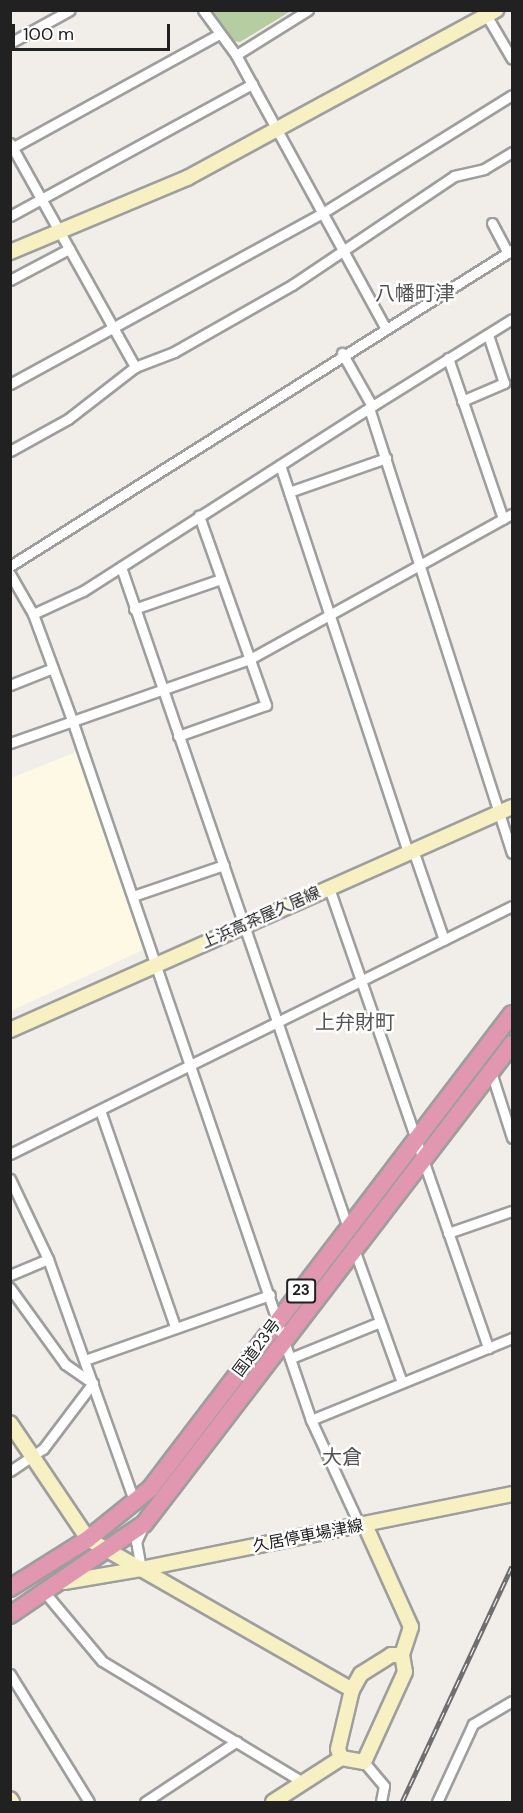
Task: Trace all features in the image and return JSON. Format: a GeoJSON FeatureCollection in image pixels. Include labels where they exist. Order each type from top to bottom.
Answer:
{"type":"FeatureCollection","features":[{"type":"Feature","properties":{"kind":"highway","name":"国道23号"},"geometry":{"type":"LineString","coordinates":[[10,1588],[88,1539],[135,1504],[513,1014]]}},
{"type":"Feature","properties":{"kind":"highway","name":"国道23号"},"geometry":{"type":"LineString","coordinates":[[10,1616],[64,1582],[144,1524],[513,1044]]}},
{"type":"Feature","properties":{"kind":"street"},"geometry":{"type":"LineString","coordinates":[[10,43],[70,10]]}},
{"type":"Feature","properties":{"kind":"street"},"geometry":{"type":"LineString","coordinates":[[203,10],[236,55],[385,327]]}},
{"type":"Feature","properties":{"kind":"street"},"geometry":{"type":"LineString","coordinates":[[236,55],[308,10]]}},
{"type":"Feature","properties":{"kind":"street"},"geometry":{"type":"LineString","coordinates":[[10,252],[60,234],[151,195],[278,129],[489,12],[513,59]]}},
{"type":"Feature","properties":{"kind":"street"},"geometry":{"type":"LineString","coordinates":[[135,368],[11,146],[219,34]]}},
{"type":"Feature","properties":{"kind":"street"},"geometry":{"type":"LineString","coordinates":[[10,216],[252,84]]}},
{"type":"Feature","properties":{"kind":"street"},"geometry":{"type":"LineString","coordinates":[[10,384],[324,212],[513,95]]}},
{"type":"Feature","properties":{"kind":"street"},"geometry":{"type":"LineString","coordinates":[[10,451],[68,419],[135,368],[226,324],[345,252],[446,181],[484,169],[513,152]]}},
{"type":"Feature","properties":{"kind":"street"},"geometry":{"type":"LineString","coordinates":[[10,566],[342,353],[510,251],[492,223]]}},
{"type":"Feature","properties":{"kind":"street"},"geometry":{"type":"LineString","coordinates":[[10,280],[69,249]]}},
{"type":"Feature","properties":{"kind":"street"},"geometry":{"type":"LineString","coordinates":[[33,614],[121,567],[370,407],[513,319]]}},
{"type":"Feature","properties":{"kind":"street"},"geometry":{"type":"LineString","coordinates":[[462,401],[504,383],[488,334]]}},
{"type":"Feature","properties":{"kind":"street"},"geometry":{"type":"LineString","coordinates":[[342,353],[370,407],[506,810],[513,853]]}},
{"type":"Feature","properties":{"kind":"street"},"geometry":{"type":"LineString","coordinates":[[448,358],[503,519]]}},
{"type":"Feature","properties":{"kind":"street"},"geometry":{"type":"LineString","coordinates":[[289,492],[386,458]]}},
{"type":"Feature","properties":{"kind":"street"},"geometry":{"type":"LineString","coordinates":[[280,465],[411,851],[444,940]]}},
{"type":"Feature","properties":{"kind":"street"},"geometry":{"type":"LineString","coordinates":[[10,743],[250,659],[421,562],[513,514]]}},
{"type":"Feature","properties":{"kind":"street"},"geometry":{"type":"LineString","coordinates":[[178,736],[266,705],[199,516]]}},
{"type":"Feature","properties":{"kind":"street"},"geometry":{"type":"LineString","coordinates":[[121,567],[348,1228]]}},
{"type":"Feature","properties":{"kind":"street"},"geometry":{"type":"LineString","coordinates":[[10,574],[33,614],[72,720],[279,1320],[311,1420],[411,1627],[402,1655],[405,1672],[364,1762]]}},
{"type":"Feature","properties":{"kind":"street"},"geometry":{"type":"LineString","coordinates":[[134,609],[221,579]]}},
{"type":"Feature","properties":{"kind":"street"},"geometry":{"type":"LineString","coordinates":[[10,685],[53,668]]}},
{"type":"Feature","properties":{"kind":"street","name":"上浜高茶屋久居線"},"geometry":{"type":"LineString","coordinates":[[10,1030],[506,810]]}},
{"type":"Feature","properties":{"kind":"street"},"geometry":{"type":"LineString","coordinates":[[133,896],[224,865]]}},
{"type":"Feature","properties":{"kind":"street"},"geometry":{"type":"LineString","coordinates":[[329,888],[488,1348]]}},
{"type":"Feature","properties":{"kind":"street"},"geometry":{"type":"LineString","coordinates":[[10,1154],[513,906]]}},
{"type":"Feature","properties":{"kind":"street"},"geometry":{"type":"LineString","coordinates":[[491,1072],[513,1138]]}},
{"type":"Feature","properties":{"kind":"street"},"geometry":{"type":"LineString","coordinates":[[100,1110],[175,1327]]}},
{"type":"Feature","properties":{"kind":"street"},"geometry":{"type":"LineString","coordinates":[[10,1179],[48,1259],[135,1504]]}},
{"type":"Feature","properties":{"kind":"street"},"geometry":{"type":"LineString","coordinates":[[448,1233],[513,1211]]}},
{"type":"Feature","properties":{"kind":"street"},"geometry":{"type":"LineString","coordinates":[[354,1250],[402,1382]]}},
{"type":"Feature","properties":{"kind":"street"},"geometry":{"type":"LineString","coordinates":[[10,1275],[48,1259]]}},
{"type":"Feature","properties":{"kind":"street"},"geometry":{"type":"LineString","coordinates":[[10,1288],[65,1364],[93,1383]]}},
{"type":"Feature","properties":{"kind":"street"},"geometry":{"type":"LineString","coordinates":[[85,1360],[270,1295]]}},
{"type":"Feature","properties":{"kind":"street"},"geometry":{"type":"LineString","coordinates":[[291,1358],[380,1323]]}},
{"type":"Feature","properties":{"kind":"street"},"geometry":{"type":"LineString","coordinates":[[311,1420],[513,1338]]}},
{"type":"Feature","properties":{"kind":"street"},"geometry":{"type":"LineString","coordinates":[[10,1471],[34,1456],[93,1383]]}},
{"type":"Feature","properties":{"kind":"street"},"geometry":{"type":"LineString","coordinates":[[10,1424],[34,1456],[88,1539],[106,1553],[141,1569],[352,1689]]}},
{"type":"Feature","properties":{"kind":"street","name":"久居停車場津線"},"geometry":{"type":"LineString","coordinates":[[64,1582],[362,1526],[513,1494]]}},
{"type":"Feature","properties":{"kind":"street"},"geometry":{"type":"LineString","coordinates":[[141,1569],[136,1542],[144,1524]]}},
{"type":"Feature","properties":{"kind":"street"},"geometry":{"type":"LineString","coordinates":[[46,1594],[102,1661],[304,1783]]}},
{"type":"Feature","properties":{"kind":"street"},"geometry":{"type":"LineString","coordinates":[[341,1758],[338,1749],[352,1689],[361,1674],[391,1655],[402,1655]]}},
{"type":"Feature","properties":{"kind":"street"},"geometry":{"type":"LineString","coordinates":[[10,1674],[89,1803]]}},
{"type":"Feature","properties":{"kind":"street"},"geometry":{"type":"LineString","coordinates":[[437,1803],[473,1724],[513,1701]]}},
{"type":"Feature","properties":{"kind":"street"},"geometry":{"type":"LineString","coordinates":[[145,1803],[237,1741]]}},
{"type":"Feature","properties":{"kind":"street"},"geometry":{"type":"LineString","coordinates":[[273,1803],[341,1758],[364,1762],[384,1786],[381,1803]]}},
{"type":"Feature","properties":{"kind":"shaded area"},"geometry":{"type":"Polygon","coordinates":[[[76,752],[145,949],[11,1011],[11,778],[76,752]]]}},
{"type":"Feature","properties":{"kind":"green space"},"geometry":{"type":"Polygon","coordinates":[[[212,11],[291,11],[240,42],[233,41],[212,11]]]}},
{"type":"Feature","properties":{"kind":"railway"},"geometry":{"type":"LineString","coordinates":[[402,1802],[512,1566]]}},
{"type":"Feature","properties":{"kind":"district","name":"八幡町津"},"geometry":{"type":"Point","coordinates":[415,293]}},
{"type":"Feature","properties":{"kind":"district","name":"上弁財町"},"geometry":{"type":"Point","coordinates":[355,1022]}},
{"type":"Feature","properties":{"kind":"district","name":"大倉"},"geometry":{"type":"Point","coordinates":[342,1457]}}]}
